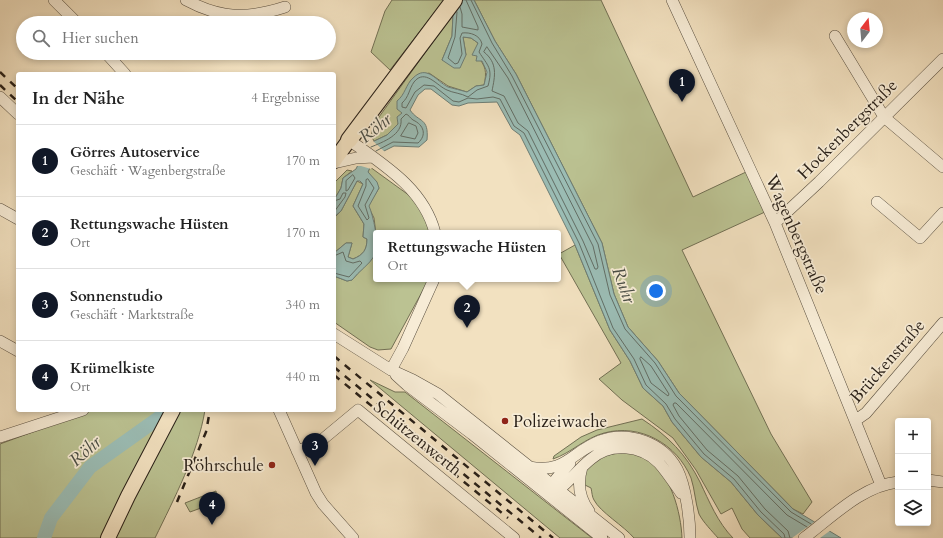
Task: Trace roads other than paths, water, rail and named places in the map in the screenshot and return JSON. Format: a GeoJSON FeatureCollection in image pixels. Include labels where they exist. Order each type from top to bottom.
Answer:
{"type":"FeatureCollection","features":[{"type":"Feature","properties":{"kind":"highway"},"geometry":{"type":"LineString","coordinates":[[349,140],[454,0]]}},
{"type":"Feature","properties":{"kind":"main road"},"geometry":{"type":"LineString","coordinates":[[336,159],[349,140]]}},
{"type":"Feature","properties":{"kind":"main road"},"geometry":{"type":"LineString","coordinates":[[108,538],[171,412]]}},
{"type":"Feature","properties":{"kind":"street"},"geometry":{"type":"LineString","coordinates":[[54,0],[70,16]]}},
{"type":"Feature","properties":{"kind":"street"},"geometry":{"type":"LineString","coordinates":[[186,0],[206,10],[224,15],[238,16],[264,14],[285,6]]}},
{"type":"Feature","properties":{"kind":"street","name":"Wagenbergstraße"},"geometry":{"type":"LineString","coordinates":[[672,0],[775,223],[856,420],[881,486]]}},
{"type":"Feature","properties":{"kind":"street"},"geometry":{"type":"LineString","coordinates":[[835,36],[884,116],[943,167]]}},
{"type":"Feature","properties":{"kind":"street","name":"Hockenbergstraße"},"geometry":{"type":"LineString","coordinates":[[775,223],[814,187],[943,59]]}},
{"type":"Feature","properties":{"kind":"street"},"geometry":{"type":"LineString","coordinates":[[112,60],[123,72]]}},
{"type":"Feature","properties":{"kind":"street"},"geometry":{"type":"LineString","coordinates":[[0,97],[16,112]]}},
{"type":"Feature","properties":{"kind":"street"},"geometry":{"type":"LineString","coordinates":[[349,140],[393,172],[412,189],[424,205],[432,220],[434,230]]}},
{"type":"Feature","properties":{"kind":"street"},"geometry":{"type":"LineString","coordinates":[[336,162],[373,157]]}},
{"type":"Feature","properties":{"kind":"street"},"geometry":{"type":"LineString","coordinates":[[877,202],[920,238],[943,214]]}},
{"type":"Feature","properties":{"kind":"street"},"geometry":{"type":"LineString","coordinates":[[0,209],[16,218]]}},
{"type":"Feature","properties":{"kind":"street"},"geometry":{"type":"LineString","coordinates":[[391,370],[403,348],[433,282]]}},
{"type":"Feature","properties":{"kind":"street","name":"Brückenstraße"},"geometry":{"type":"LineString","coordinates":[[856,420],[866,413],[943,323]]}},
{"type":"Feature","properties":{"kind":"street"},"geometry":{"type":"LineString","coordinates":[[336,335],[391,370],[438,394],[528,467],[602,538]]}},
{"type":"Feature","properties":{"kind":"street"},"geometry":{"type":"LineString","coordinates":[[0,341],[16,350]]}},
{"type":"Feature","properties":{"kind":"street"},"geometry":{"type":"LineString","coordinates":[[391,370],[407,385],[468,431],[594,518],[619,538]]}},
{"type":"Feature","properties":{"kind":"street","name":"Schützenwerth"},"geometry":{"type":"LineString","coordinates":[[297,451],[317,444],[358,410],[514,538]]}},
{"type":"Feature","properties":{"kind":"street"},"geometry":{"type":"LineString","coordinates":[[0,437],[77,412]]}},
{"type":"Feature","properties":{"kind":"street"},"geometry":{"type":"LineString","coordinates":[[280,412],[310,480],[323,504],[353,538]]}},
{"type":"Feature","properties":{"kind":"street"},"geometry":{"type":"LineString","coordinates":[[528,467],[542,469],[554,468],[594,443],[610,438],[625,437],[644,441],[660,450],[672,463],[680,477],[690,538]]}},
{"type":"Feature","properties":{"kind":"street"},"geometry":{"type":"LineString","coordinates":[[553,491],[592,458],[609,450],[621,448],[634,449],[646,454],[659,463],[684,498]]}},
{"type":"Feature","properties":{"kind":"street"},"geometry":{"type":"LineString","coordinates":[[553,491],[576,455]]}},
{"type":"Feature","properties":{"kind":"street"},"geometry":{"type":"LineString","coordinates":[[582,467],[579,480],[580,493],[586,507],[594,518]]}},
{"type":"Feature","properties":{"kind":"street"},"geometry":{"type":"LineString","coordinates":[[931,480],[943,482]]}},
{"type":"Feature","properties":{"kind":"street"},"geometry":{"type":"LineString","coordinates":[[804,538],[862,495],[881,486],[895,483]]}},
{"type":"Feature","properties":{"kind":"water"},"geometry":{"type":"Polygon","coordinates":[[[445,0],[474,0],[495,41],[516,74],[602,243],[614,294],[628,327],[658,361],[679,393],[793,509],[841,538],[782,538],[758,515],[731,482],[701,457],[672,422],[663,406],[643,388],[630,361],[610,330],[575,245],[520,135],[512,129],[497,102],[468,103],[459,106],[452,105],[431,89],[425,89],[418,95],[410,110],[425,124],[427,140],[419,147],[394,146],[380,153],[372,163],[368,172],[377,182],[379,188],[369,206],[375,230],[373,230],[373,258],[352,280],[347,281],[336,277],[336,251],[346,243],[352,243],[348,257],[353,259],[362,254],[366,246],[367,239],[363,237],[364,224],[353,206],[363,184],[360,181],[357,181],[341,211],[336,215],[336,197],[341,188],[343,178],[356,169],[368,144],[387,135],[398,124],[397,117],[402,113],[397,109],[397,101],[402,96],[411,80],[418,74],[427,73],[448,87],[467,92],[476,86],[484,85],[487,72],[482,61],[476,61],[477,56],[472,55],[478,43],[471,38],[463,37],[466,55],[460,68],[454,68],[442,60],[452,36],[453,14],[445,0]]]}},
{"type":"Feature","properties":{"kind":"waterway","name":"Röhr"},"geometry":{"type":"LineString","coordinates":[[44,538],[51,518],[90,467],[167,412]]}},
{"type":"Feature","properties":{"kind":"railway"},"geometry":{"type":"LineString","coordinates":[[0,72],[16,87]]}},
{"type":"Feature","properties":{"kind":"railway"},"geometry":{"type":"LineString","coordinates":[[0,85],[16,100]]}},
{"type":"Feature","properties":{"kind":"railway"},"geometry":{"type":"LineString","coordinates":[[336,358],[553,538]]}},
{"type":"Feature","properties":{"kind":"railway"},"geometry":{"type":"LineString","coordinates":[[336,369],[541,538]]}},
{"type":"Feature","properties":{"kind":"railway"},"geometry":{"type":"LineString","coordinates":[[336,377],[508,518]]}},
{"type":"Feature","properties":{"kind":"railway"},"geometry":{"type":"LineString","coordinates":[[177,502],[206,432],[210,412]]}},
{"type":"Feature","properties":{"kind":"place","name":"Görres Autoservice"},"geometry":{"type":"Point","coordinates":[682,102]}},
{"type":"Feature","properties":{"kind":"place","name":"Rettungswache Hüsten"},"geometry":{"type":"Point","coordinates":[467,328]}},
{"type":"Feature","properties":{"kind":"place","name":"Polizeiwache"},"geometry":{"type":"Point","coordinates":[505,421]}},
{"type":"Feature","properties":{"kind":"place","name":"Röhrschule"},"geometry":{"type":"Point","coordinates":[272,465]}},
{"type":"Feature","properties":{"kind":"place","name":"Sonnenstudio"},"geometry":{"type":"Point","coordinates":[315,466]}},
{"type":"Feature","properties":{"kind":"place","name":"Krümelkiste"},"geometry":{"type":"Point","coordinates":[212,525]}},
{"type":"Feature","properties":{"kind":"water label","name":"Ruhr"},"geometry":{"type":"Point","coordinates":[624,285]}}]}
